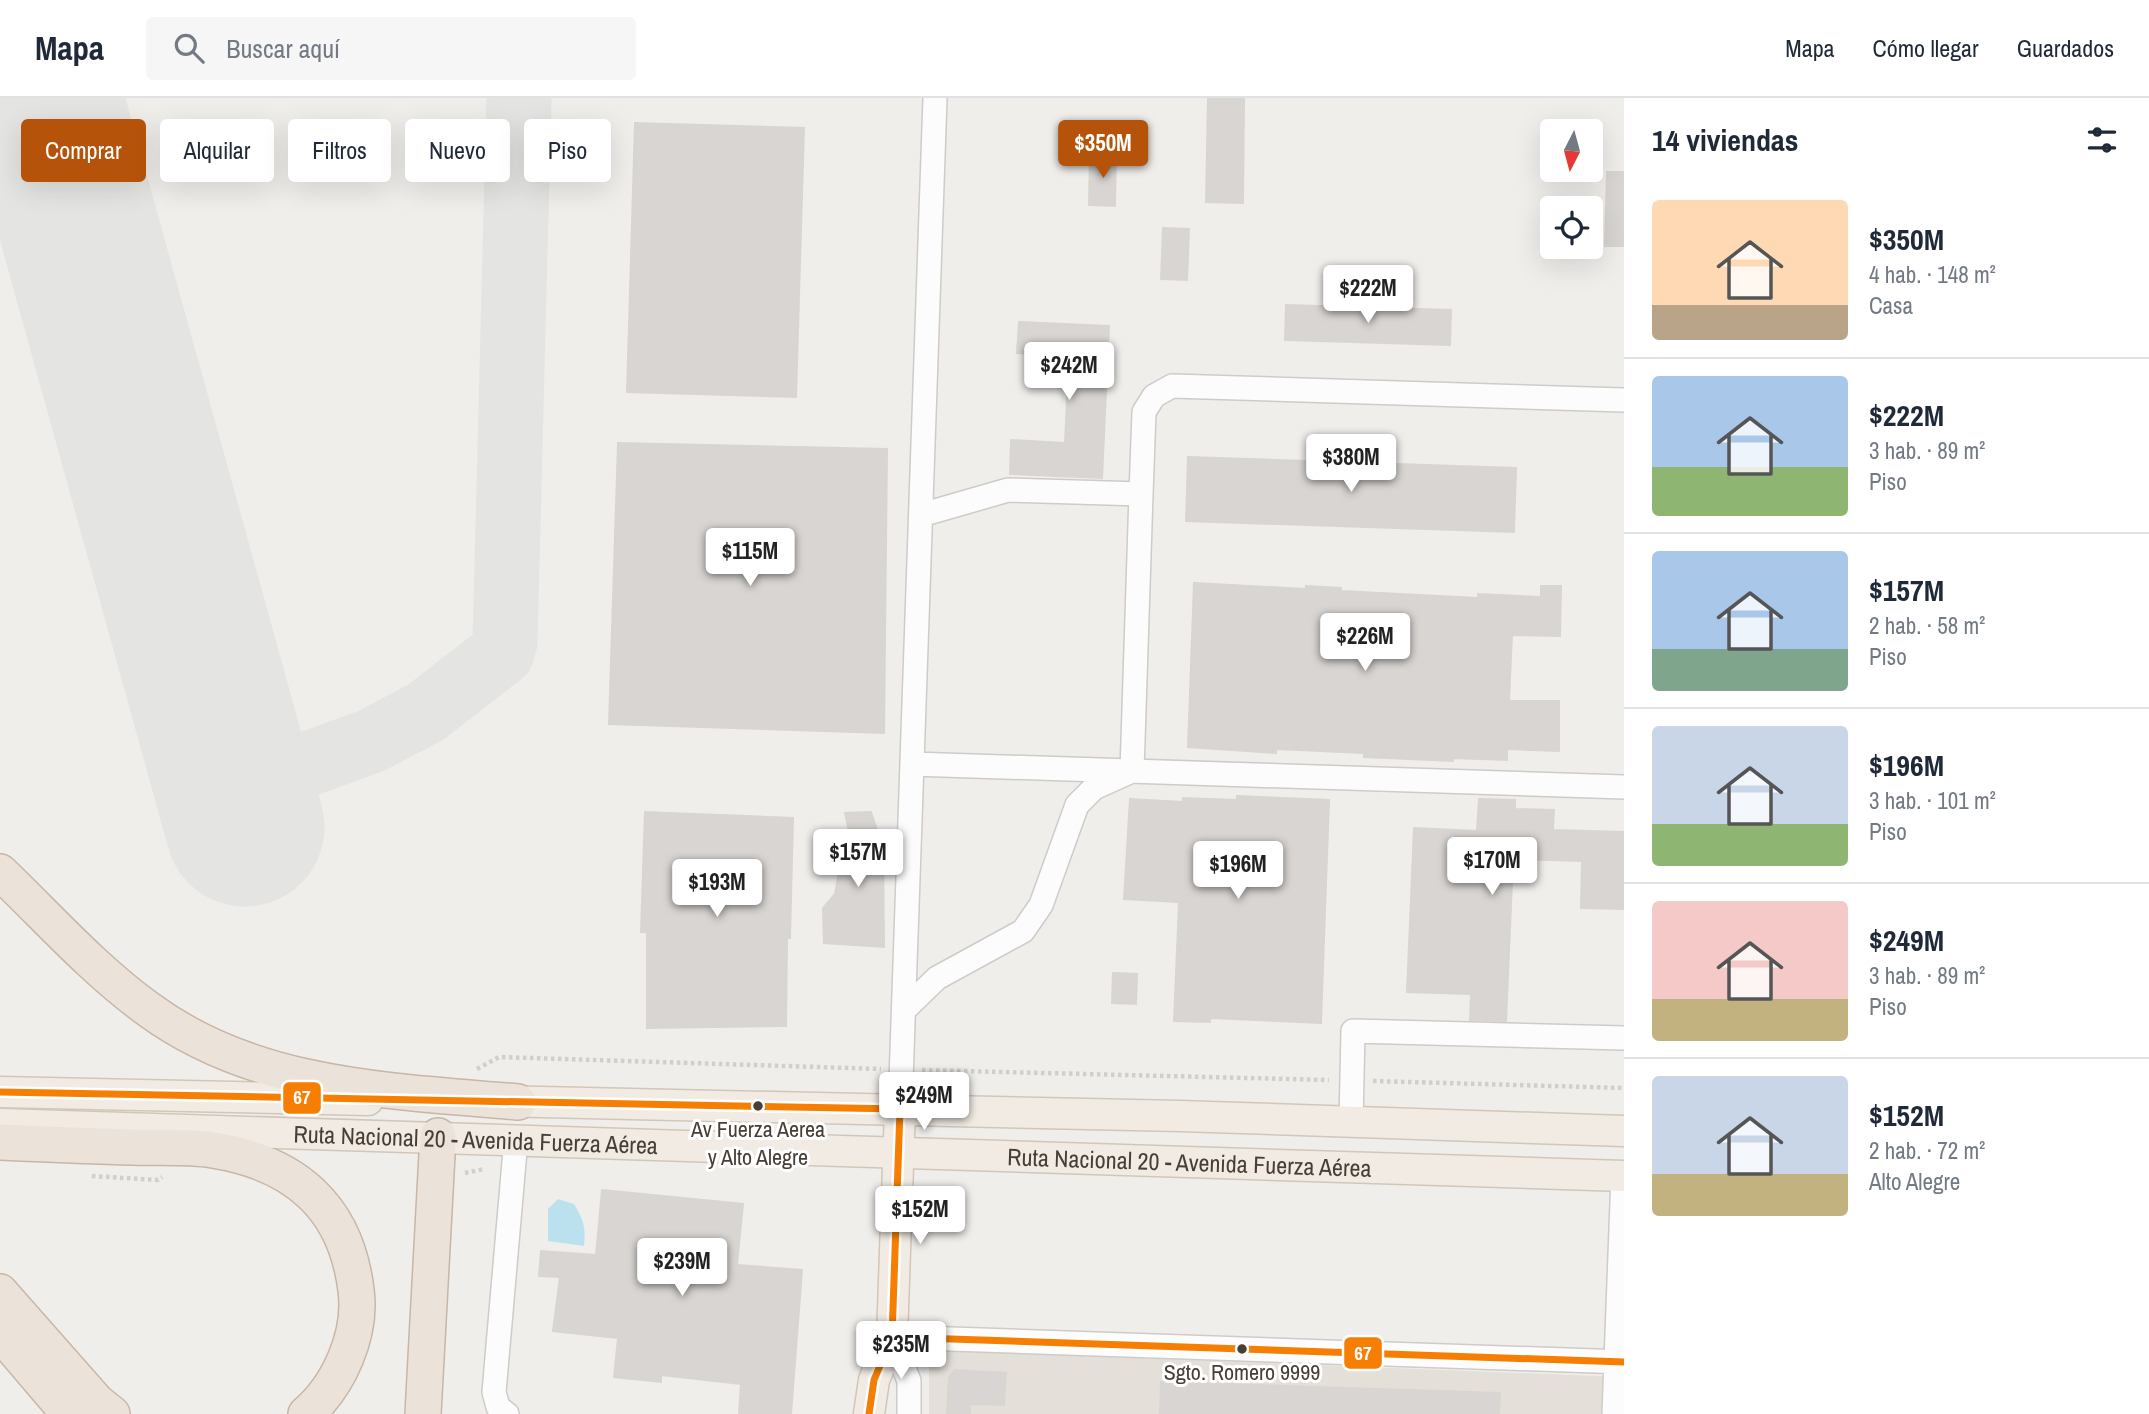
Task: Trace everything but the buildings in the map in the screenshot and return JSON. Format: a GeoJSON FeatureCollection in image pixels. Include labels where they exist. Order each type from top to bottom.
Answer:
{"type":"FeatureCollection","features":[{"type":"Feature","properties":{"kind":"highway"},"geometry":{"type":"LineString","coordinates":[[0,872],[149,1010],[230,1053],[266,1067],[331,1083],[518,1102]]}},
{"type":"Feature","properties":{"kind":"highway"},"geometry":{"type":"LineString","coordinates":[[423,1414],[438,1136]]}},
{"type":"Feature","properties":{"kind":"highway"},"geometry":{"type":"LineString","coordinates":[[0,1142],[210,1149],[263,1162],[284,1172],[308,1189],[330,1212],[344,1238],[353,1267],[357,1296],[354,1330],[346,1358],[333,1383],[306,1414]]}},
{"type":"Feature","properties":{"kind":"highway"},"geometry":{"type":"LineString","coordinates":[[0,1292],[97,1402],[113,1414]]}},
{"type":"Feature","properties":{"kind":"highway"},"geometry":{"type":"LineString","coordinates":[[0,1333],[69,1414]]}},
{"type":"Feature","properties":{"kind":"main road","name":"Ruta Nacional 20 - Avenida Fuerza Aérea"},"geometry":{"type":"LineString","coordinates":[[0,1092],[900,1110],[1624,1130]]}},
{"type":"Feature","properties":{"kind":"main road"},"geometry":{"type":"LineString","coordinates":[[869,1414],[874,1380],[892,1337],[900,1110]]}},
{"type":"Feature","properties":{"kind":"main road","name":"Ruta Nacional 20 - Avenida Fuerza Aérea"},"geometry":{"type":"LineString","coordinates":[[0,1124],[1623,1176]]}},
{"type":"Feature","properties":{"kind":"street"},"geometry":{"type":"LineString","coordinates":[[900,1110],[935,98]]}},
{"type":"Feature","properties":{"kind":"street"},"geometry":{"type":"LineString","coordinates":[[1132,771],[1144,412],[1154,396],[1172,386],[1624,400]]}},
{"type":"Feature","properties":{"kind":"street"},"geometry":{"type":"LineString","coordinates":[[921,515],[1008,490],[1141,494]]}},
{"type":"Feature","properties":{"kind":"street"},"geometry":{"type":"LineString","coordinates":[[912,764],[1624,787]]}},
{"type":"Feature","properties":{"kind":"street"},"geometry":{"type":"LineString","coordinates":[[904,1010],[937,978],[1023,931],[1041,905],[1077,806],[1094,788],[1132,771]]}},
{"type":"Feature","properties":{"kind":"street"},"geometry":{"type":"LineString","coordinates":[[1351,1122],[1353,1031],[1624,1038]]}},
{"type":"Feature","properties":{"kind":"street"},"geometry":{"type":"LineString","coordinates":[[507,1414],[498,1407],[495,1392],[516,1139]]}},
{"type":"Feature","properties":{"kind":"street"},"geometry":{"type":"LineString","coordinates":[[1615,1414],[1620,1362],[1623,1176]]}},
{"type":"Feature","properties":{"kind":"street"},"geometry":{"type":"LineString","coordinates":[[909,1414],[909,1381],[892,1337],[1620,1362]]}},
{"type":"Feature","properties":{"kind":"path"},"geometry":{"type":"LineString","coordinates":[[476,1070],[499,1058],[1624,1088]]}},
{"type":"Feature","properties":{"kind":"shaded area"},"geometry":{"type":"Polygon","coordinates":[[[929,1350],[1624,1377],[1624,1414],[929,1414],[929,1350]]]}},
{"type":"Feature","properties":{"kind":"water"},"geometry":{"type":"Polygon","coordinates":[[[558,1199],[574,1204],[577,1209],[584,1228],[584,1246],[548,1241],[548,1209],[558,1199]]]}},
{"type":"Feature","properties":{"kind":"taxiway"},"geometry":{"type":"LineString","coordinates":[[234,791],[371,741],[426,712],[502,653],[505,642],[519,98]]}},
{"type":"Feature","properties":{"kind":"runway"},"geometry":{"type":"LineString","coordinates":[[43,98],[245,827]]}},
{"type":"Feature","properties":{"kind":"transit line","name":"67"},"geometry":{"type":"LineString","coordinates":[[0,1092],[900,1109],[892,1337],[874,1380],[869,1414]]}},
{"type":"Feature","properties":{"kind":"transit line","name":"67"},"geometry":{"type":"LineString","coordinates":[[892,1337],[1624,1362]]}},
{"type":"Feature","properties":{"kind":"place","name":"Av Fuerza Aerea y Alto Alegre"},"geometry":{"type":"Point","coordinates":[758,1106]}},
{"type":"Feature","properties":{"kind":"place","name":"Sgto. Romero 9999"},"geometry":{"type":"Point","coordinates":[1242,1349]}}]}
